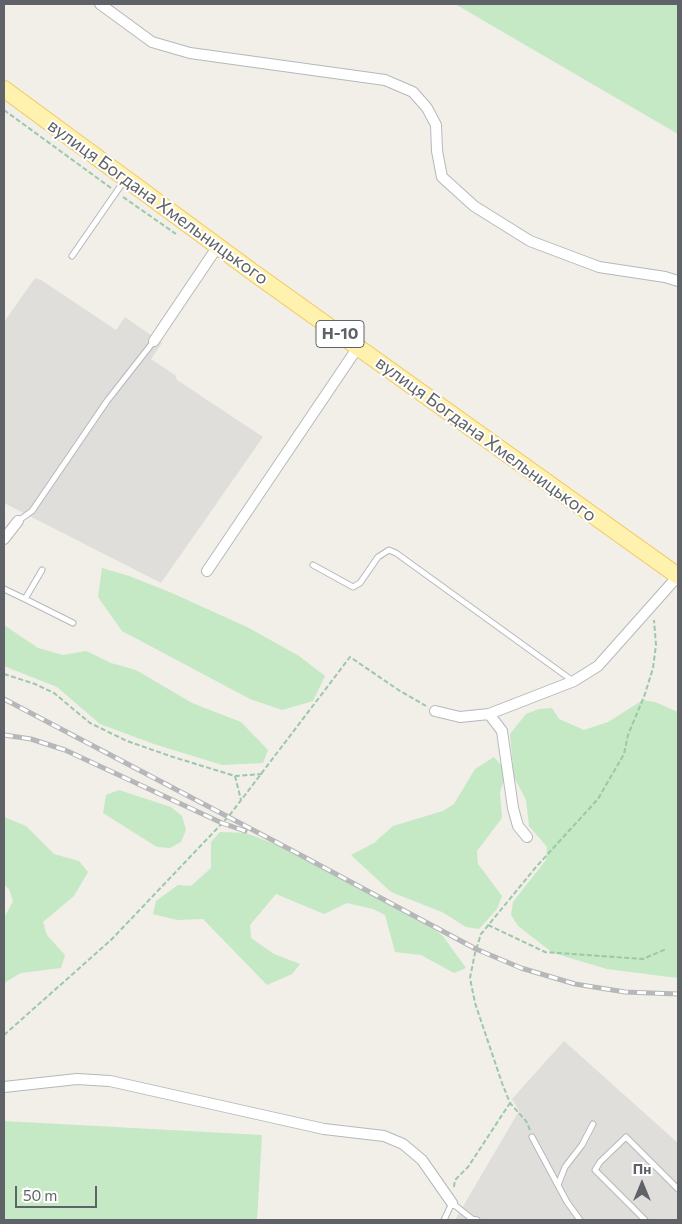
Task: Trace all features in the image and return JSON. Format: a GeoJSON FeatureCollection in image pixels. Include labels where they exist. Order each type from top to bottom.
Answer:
{"type":"FeatureCollection","features":[{"type":"Feature","properties":{"kind":"main road","name":"вулиця Богдана Хмельницького"},"geometry":{"type":"LineString","coordinates":[[4,88],[125,179],[678,576]]}},
{"type":"Feature","properties":{"kind":"street"},"geometry":{"type":"LineString","coordinates":[[100,4],[152,42],[171,48],[190,53],[385,80],[413,92],[428,108],[436,125],[437,151],[442,177],[474,206],[530,241],[599,267],[665,276],[678,281]]}},
{"type":"Feature","properties":{"kind":"street"},"geometry":{"type":"LineString","coordinates":[[154,341],[218,246]]}},
{"type":"Feature","properties":{"kind":"street"},"geometry":{"type":"LineString","coordinates":[[207,571],[358,347]]}},
{"type":"Feature","properties":{"kind":"street"},"geometry":{"type":"LineString","coordinates":[[4,539],[18,521]]}},
{"type":"Feature","properties":{"kind":"street"},"geometry":{"type":"LineString","coordinates":[[435,711],[460,716],[489,714],[574,681],[598,666],[678,576]]}},
{"type":"Feature","properties":{"kind":"street"},"geometry":{"type":"LineString","coordinates":[[489,714],[502,732],[513,808],[518,826],[527,837]]}},
{"type":"Feature","properties":{"kind":"street"},"geometry":{"type":"LineString","coordinates":[[4,1088],[77,1079],[110,1081],[324,1129],[384,1136],[403,1144],[422,1160],[452,1203]]}},
{"type":"Feature","properties":{"kind":"lane"},"geometry":{"type":"LineString","coordinates":[[72,256],[125,179]]}},
{"type":"Feature","properties":{"kind":"lane"},"geometry":{"type":"LineString","coordinates":[[18,521],[32,511],[107,401],[154,341]]}},
{"type":"Feature","properties":{"kind":"lane"},"geometry":{"type":"LineString","coordinates":[[313,565],[353,587],[360,583],[378,557],[389,550],[396,553],[574,681]]}},
{"type":"Feature","properties":{"kind":"lane"},"geometry":{"type":"LineString","coordinates":[[25,599],[42,570]]}},
{"type":"Feature","properties":{"kind":"lane"},"geometry":{"type":"LineString","coordinates":[[4,589],[73,624]]}},
{"type":"Feature","properties":{"kind":"lane"},"geometry":{"type":"LineString","coordinates":[[558,1185],[565,1167],[582,1145],[593,1124]]}},
{"type":"Feature","properties":{"kind":"lane"},"geometry":{"type":"LineString","coordinates":[[532,1137],[567,1202],[580,1220]]}},
{"type":"Feature","properties":{"kind":"lane"},"geometry":{"type":"LineString","coordinates":[[645,1220],[594,1170],[626,1137],[678,1189]]}},
{"type":"Feature","properties":{"kind":"lane"},"geometry":{"type":"LineString","coordinates":[[444,1220],[452,1203],[472,1219],[477,1220]]}},
{"type":"Feature","properties":{"kind":"path"},"geometry":{"type":"LineString","coordinates":[[532,1137],[526,1121],[510,1103],[475,1003],[470,978],[475,953],[481,934],[536,866],[598,798],[624,754],[628,735],[645,694],[653,668],[656,645],[653,603]]}},
{"type":"Feature","properties":{"kind":"path"},"geometry":{"type":"LineString","coordinates":[[4,1036],[111,940],[199,849],[242,801],[350,657],[400,691],[435,711]]}},
{"type":"Feature","properties":{"kind":"path"},"geometry":{"type":"LineString","coordinates":[[4,674],[35,684],[54,693],[90,723],[127,741],[174,758],[235,776],[262,774]]}},
{"type":"Feature","properties":{"kind":"path"},"geometry":{"type":"LineString","coordinates":[[235,776],[242,801]]}},
{"type":"Feature","properties":{"kind":"path"},"geometry":{"type":"LineString","coordinates":[[488,925],[545,952],[644,959],[666,949]]}},
{"type":"Feature","properties":{"kind":"path"},"geometry":{"type":"LineString","coordinates":[[452,1203],[455,1180],[468,1167],[510,1103]]}},
{"type":"Feature","properties":{"kind":"shaded area"},"geometry":{"type":"Polygon","coordinates":[[[35,278],[41,280],[116,330],[125,317],[162,343],[151,359],[175,375],[177,380],[263,437],[161,583],[4,503],[4,322],[35,278]]]}},
{"type":"Feature","properties":{"kind":"shaded area"},"geometry":{"type":"Polygon","coordinates":[[[564,1041],[678,1143],[678,1220],[455,1220],[519,1111],[512,1099],[564,1041]]]}},
{"type":"Feature","properties":{"kind":"green space"},"geometry":{"type":"Polygon","coordinates":[[[455,4],[678,4],[678,134],[455,4]]]}},
{"type":"Feature","properties":{"kind":"green space"},"geometry":{"type":"Polygon","coordinates":[[[102,568],[129,576],[172,593],[249,628],[299,656],[325,676],[313,701],[282,710],[250,699],[122,631],[98,597],[102,568]]]}},
{"type":"Feature","properties":{"kind":"green space"},"geometry":{"type":"Polygon","coordinates":[[[4,625],[38,648],[63,655],[86,651],[111,663],[136,670],[192,703],[241,722],[268,750],[263,763],[222,765],[154,744],[100,724],[57,687],[4,666],[4,625]]]}},
{"type":"Feature","properties":{"kind":"green space"},"geometry":{"type":"Polygon","coordinates":[[[643,700],[655,702],[678,712],[678,978],[607,969],[553,953],[518,926],[511,915],[513,902],[546,860],[547,847],[529,826],[526,800],[514,777],[510,734],[526,714],[539,709],[552,708],[559,719],[584,730],[608,722],[643,700]]]}},
{"type":"Feature","properties":{"kind":"green space"},"geometry":{"type":"Polygon","coordinates":[[[494,757],[503,767],[504,780],[500,792],[502,818],[477,851],[478,864],[502,896],[497,909],[479,929],[466,927],[442,912],[391,892],[351,855],[374,843],[393,826],[443,811],[454,804],[475,769],[494,757]]]}},
{"type":"Feature","properties":{"kind":"green space"},"geometry":{"type":"Polygon","coordinates":[[[119,790],[171,807],[182,816],[186,830],[181,842],[170,848],[157,847],[103,813],[106,795],[119,790]]]}},
{"type":"Feature","properties":{"kind":"green space"},"geometry":{"type":"Polygon","coordinates":[[[4,817],[26,826],[54,854],[79,861],[88,872],[74,896],[43,922],[47,935],[65,955],[61,968],[21,973],[4,983],[4,918],[13,901],[9,889],[4,885],[4,817]]]}},
{"type":"Feature","properties":{"kind":"green space"},"geometry":{"type":"Polygon","coordinates":[[[220,832],[246,833],[293,851],[384,897],[442,935],[466,968],[454,973],[421,955],[395,952],[385,915],[373,909],[347,903],[324,914],[276,894],[250,925],[251,938],[274,954],[300,964],[292,974],[267,985],[203,919],[177,920],[153,914],[156,901],[178,885],[191,886],[211,868],[211,842],[220,832]]]}},
{"type":"Feature","properties":{"kind":"green space"},"geometry":{"type":"Polygon","coordinates":[[[4,1121],[262,1135],[257,1220],[4,1220],[4,1121]]]}},
{"type":"Feature","properties":{"kind":"railway"},"geometry":{"type":"LineString","coordinates":[[4,699],[476,949],[521,968],[575,984],[625,992],[678,994]]}},
{"type":"Feature","properties":{"kind":"railway"},"geometry":{"type":"LineString","coordinates":[[4,735],[31,739],[65,750],[222,823],[245,831]]}}]}
